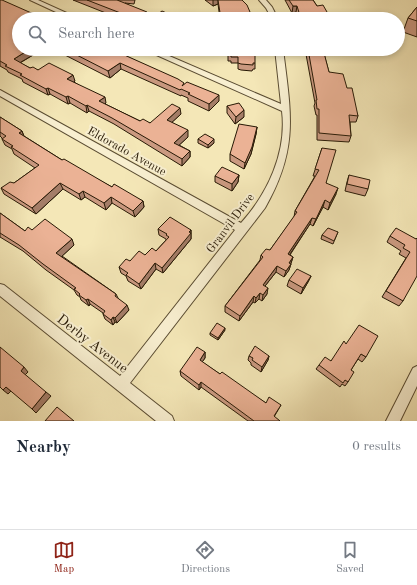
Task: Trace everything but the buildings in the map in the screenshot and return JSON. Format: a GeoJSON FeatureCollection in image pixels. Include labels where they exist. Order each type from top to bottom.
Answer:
{"type":"FeatureCollection","features":[{"type":"Feature","properties":{"kind":"street"},"geometry":{"type":"LineString","coordinates":[[34,0],[62,12]]}},
{"type":"Feature","properties":{"kind":"street"},"geometry":{"type":"LineString","coordinates":[[262,0],[272,12]]}},
{"type":"Feature","properties":{"kind":"street"},"geometry":{"type":"LineString","coordinates":[[163,56],[286,109]]}},
{"type":"Feature","properties":{"kind":"street","name":"Granvil Drive"},"geometry":{"type":"LineString","coordinates":[[121,384],[265,199],[280,168],[286,143],[287,117],[280,56]]}},
{"type":"Feature","properties":{"kind":"street","name":"Eldorado Avenue"},"geometry":{"type":"LineString","coordinates":[[0,93],[242,229]]}},
{"type":"Feature","properties":{"kind":"street","name":"Derby Avenue"},"geometry":{"type":"LineString","coordinates":[[0,289],[167,421]]}},
{"type":"Feature","properties":{"kind":"street"},"geometry":{"type":"LineString","coordinates":[[393,421],[417,372]]}}]}
